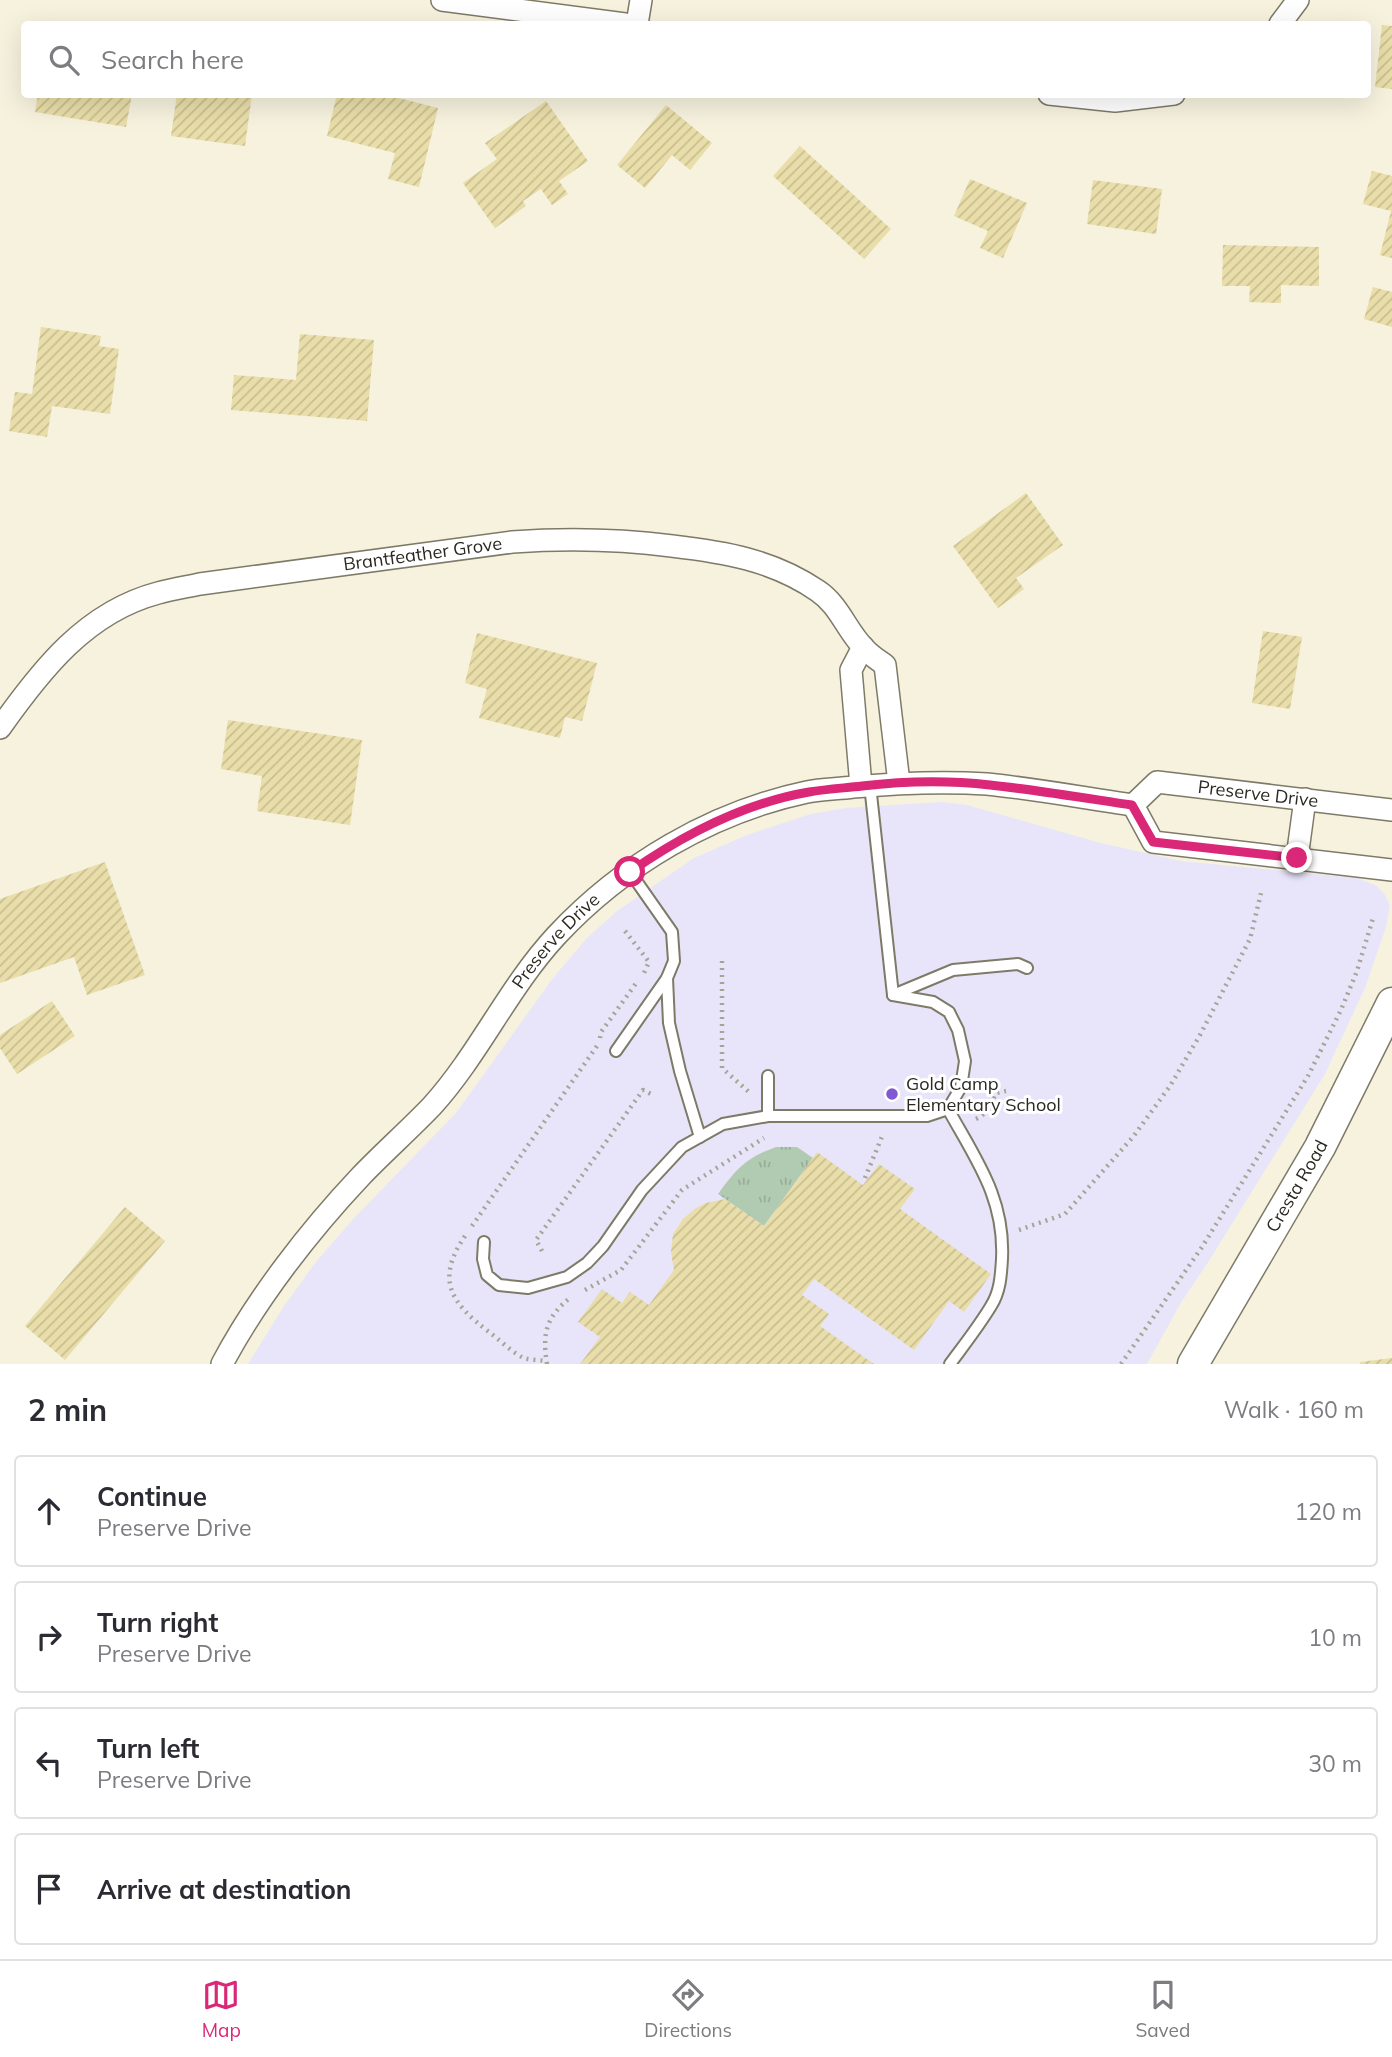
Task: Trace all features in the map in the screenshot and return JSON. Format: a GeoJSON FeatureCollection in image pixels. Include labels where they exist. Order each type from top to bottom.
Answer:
{"type":"FeatureCollection","features":[{"type":"Feature","properties":{"kind":"main road","name":"Cresta Road"},"geometry":{"type":"LineString","coordinates":[[1194,1364],[1320,1147],[1392,1003]]}},
{"type":"Feature","properties":{"kind":"street"},"geometry":{"type":"LineString","coordinates":[[442,0],[602,21]]}},
{"type":"Feature","properties":{"kind":"street"},"geometry":{"type":"LineString","coordinates":[[638,21],[642,0]]}},
{"type":"Feature","properties":{"kind":"street"},"geometry":{"type":"LineString","coordinates":[[1282,21],[1297,0]]}},
{"type":"Feature","properties":{"kind":"street"},"geometry":{"type":"LineString","coordinates":[[1087,98],[1115,101],[1140,98]]}},
{"type":"Feature","properties":{"kind":"street","name":"Brantfeather Grove"},"geometry":{"type":"LineString","coordinates":[[0,728],[34,680],[64,647],[90,625],[119,608],[156,593],[200,584],[512,542],[605,540],[717,551],[762,562],[821,592],[863,647],[885,665],[900,783]]}},
{"type":"Feature","properties":{"kind":"street"},"geometry":{"type":"LineString","coordinates":[[863,647],[851,670],[866,786]]}},
{"type":"Feature","properties":{"kind":"street","name":"Preserve Drive"},"geometry":{"type":"LineString","coordinates":[[222,1364],[286,1265],[330,1210],[432,1105],[459,1072],[532,964],[556,936],[588,905],[660,851],[735,814],[809,792],[920,781],[988,785],[1132,805],[1157,782],[1392,810]]}},
{"type":"Feature","properties":{"kind":"street"},"geometry":{"type":"LineString","coordinates":[[1297,858],[1305,799]]}},
{"type":"Feature","properties":{"kind":"street"},"geometry":{"type":"LineString","coordinates":[[1132,805],[1153,842],[1392,870]]}},
{"type":"Feature","properties":{"kind":"lane"},"geometry":{"type":"LineString","coordinates":[[866,786],[893,995]]}},
{"type":"Feature","properties":{"kind":"lane"},"geometry":{"type":"LineString","coordinates":[[617,1051],[667,978],[674,961],[672,932],[630,872]]}},
{"type":"Feature","properties":{"kind":"lane"},"geometry":{"type":"LineString","coordinates":[[893,995],[953,970],[1018,964],[1027,968]]}},
{"type":"Feature","properties":{"kind":"lane"},"geometry":{"type":"LineString","coordinates":[[667,978],[672,1035],[700,1136]]}},
{"type":"Feature","properties":{"kind":"lane"},"geometry":{"type":"LineString","coordinates":[[484,1242],[483,1259],[487,1275],[499,1285],[528,1287],[568,1277],[587,1263],[603,1246],[642,1190],[682,1147],[723,1124],[768,1116],[927,1116],[948,1109],[961,1087],[965,1061],[958,1030],[949,1012],[933,1002],[893,995]]}},
{"type":"Feature","properties":{"kind":"lane"},"geometry":{"type":"LineString","coordinates":[[768,1076],[768,1116]]}},
{"type":"Feature","properties":{"kind":"lane"},"geometry":{"type":"LineString","coordinates":[[948,1109],[984,1173],[1003,1236],[1000,1282],[992,1305],[950,1364]]}},
{"type":"Feature","properties":{"kind":"path"},"geometry":{"type":"LineString","coordinates":[[1003,1236],[1065,1214],[1133,1137],[1170,1086],[1207,1023],[1250,939],[1262,889]]}},
{"type":"Feature","properties":{"kind":"path"},"geometry":{"type":"LineString","coordinates":[[1121,1364],[1202,1247],[1308,1076],[1352,984],[1374,915]]}},
{"type":"Feature","properties":{"kind":"path"},"geometry":{"type":"LineString","coordinates":[[625,931],[649,962],[644,973],[601,1032],[598,1045],[461,1242],[452,1260],[450,1273],[456,1301],[467,1315],[523,1357],[546,1362],[544,1341],[554,1310],[571,1297],[621,1270],[682,1189],[778,1131],[744,1085],[722,1068],[722,961]]}},
{"type":"Feature","properties":{"kind":"path"},"geometry":{"type":"LineString","coordinates":[[542,1251],[536,1240],[643,1090],[651,1094]]}},
{"type":"Feature","properties":{"kind":"path"},"geometry":{"type":"LineString","coordinates":[[958,1127],[983,1116],[996,1093],[1006,1091]]}},
{"type":"Feature","properties":{"kind":"path"},"geometry":{"type":"LineString","coordinates":[[864,1178],[884,1129]]}},
{"type":"Feature","properties":{"kind":"shaded area","name":"Gold Camp Elementary School"},"geometry":{"type":"Polygon","coordinates":[[[941,802],[967,805],[1101,843],[1181,861],[1357,878],[1377,886],[1390,906],[1386,927],[1365,988],[1325,1074],[1182,1301],[1147,1364],[248,1364],[315,1263],[355,1217],[456,1113],[553,978],[587,938],[617,911],[694,858],[747,835],[811,814],[846,808],[941,802]]]}},
{"type":"Feature","properties":{"kind":"green space"},"geometry":{"type":"Polygon","coordinates":[[[776,1147],[797,1147],[813,1158],[764,1226],[718,1194],[743,1165],[776,1147]]]}},
{"type":"Feature","properties":{"kind":"building"},"geometry":{"type":"Polygon","coordinates":[[[1382,25],[1392,26],[1392,89],[1375,87],[1382,25]]]}},
{"type":"Feature","properties":{"kind":"building"},"geometry":{"type":"Polygon","coordinates":[[[37,98],[131,98],[126,127],[35,112],[37,98]]]}},
{"type":"Feature","properties":{"kind":"building"},"geometry":{"type":"Polygon","coordinates":[[[176,98],[251,98],[245,146],[171,136],[176,98]]]}},
{"type":"Feature","properties":{"kind":"building"},"geometry":{"type":"Polygon","coordinates":[[[336,98],[399,98],[438,108],[419,187],[388,179],[395,153],[327,136],[336,98]]]}},
{"type":"Feature","properties":{"kind":"building"},"geometry":{"type":"Polygon","coordinates":[[[546,101],[588,161],[559,181],[568,194],[552,205],[541,189],[523,201],[526,206],[495,228],[463,183],[497,159],[485,143],[546,101]]]}},
{"type":"Feature","properties":{"kind":"building"},"geometry":{"type":"Polygon","coordinates":[[[666,105],[712,143],[690,170],[672,155],[645,188],[617,165],[666,105]]]}},
{"type":"Feature","properties":{"kind":"building"},"geometry":{"type":"Polygon","coordinates":[[[800,146],[891,229],[864,259],[773,176],[800,146]]]}},
{"type":"Feature","properties":{"kind":"building"},"geometry":{"type":"Polygon","coordinates":[[[1372,171],[1392,176],[1392,258],[1380,255],[1391,211],[1363,204],[1372,171]]]}},
{"type":"Feature","properties":{"kind":"building"},"geometry":{"type":"Polygon","coordinates":[[[970,179],[1027,203],[1003,258],[980,248],[988,231],[954,216],[970,179]]]}},
{"type":"Feature","properties":{"kind":"building"},"geometry":{"type":"Polygon","coordinates":[[[1093,180],[1162,189],[1156,234],[1087,224],[1093,180]]]}},
{"type":"Feature","properties":{"kind":"building"},"geometry":{"type":"Polygon","coordinates":[[[1223,245],[1319,247],[1319,286],[1281,285],[1281,303],[1249,302],[1250,286],[1222,286],[1223,245]]]}},
{"type":"Feature","properties":{"kind":"building"},"geometry":{"type":"Polygon","coordinates":[[[1373,287],[1392,292],[1392,327],[1364,319],[1373,287]]]}},
{"type":"Feature","properties":{"kind":"building"},"geometry":{"type":"Polygon","coordinates":[[[41,327],[101,336],[99,346],[119,349],[110,414],[52,406],[47,437],[9,431],[15,392],[32,394],[41,327]]]}},
{"type":"Feature","properties":{"kind":"building"},"geometry":{"type":"Polygon","coordinates":[[[300,334],[374,340],[367,421],[231,410],[234,375],[296,380],[300,334]]]}},
{"type":"Feature","properties":{"kind":"building"},"geometry":{"type":"Polygon","coordinates":[[[1026,493],[1063,545],[1016,578],[1024,589],[998,608],[953,546],[1026,493]]]}},
{"type":"Feature","properties":{"kind":"building"},"geometry":{"type":"Polygon","coordinates":[[[1263,631],[1302,637],[1290,709],[1252,703],[1263,631]]]}},
{"type":"Feature","properties":{"kind":"building"},"geometry":{"type":"Polygon","coordinates":[[[477,633],[597,663],[582,721],[565,717],[560,738],[479,718],[487,689],[465,683],[477,633]]]}},
{"type":"Feature","properties":{"kind":"building"},"geometry":{"type":"Polygon","coordinates":[[[228,720],[362,740],[350,825],[257,811],[262,776],[221,769],[228,720]]]}},
{"type":"Feature","properties":{"kind":"building"},"geometry":{"type":"Polygon","coordinates":[[[105,862],[145,975],[87,995],[74,957],[0,983],[0,899],[105,862]]]}},
{"type":"Feature","properties":{"kind":"building"},"geometry":{"type":"Polygon","coordinates":[[[52,1001],[75,1036],[17,1074],[0,1048],[0,1035],[52,1001]]]}},
{"type":"Feature","properties":{"kind":"building"},"geometry":{"type":"Polygon","coordinates":[[[817,1152],[863,1185],[879,1164],[915,1189],[900,1209],[991,1274],[964,1312],[949,1301],[914,1350],[814,1279],[802,1295],[829,1314],[820,1326],[874,1364],[580,1364],[600,1337],[578,1322],[602,1289],[622,1303],[630,1292],[649,1305],[674,1270],[671,1252],[673,1234],[683,1219],[706,1203],[725,1199],[764,1226],[817,1152]]]}},
{"type":"Feature","properties":{"kind":"building"},"geometry":{"type":"Polygon","coordinates":[[[125,1207],[165,1241],[65,1360],[25,1326],[125,1207]]]}},
{"type":"Feature","properties":{"kind":"building"},"geometry":{"type":"Polygon","coordinates":[[[1392,1358],[1392,1364],[1360,1364],[1360,1362],[1392,1358]]]}},
{"type":"Feature","properties":{"kind":"place","name":"Gold Camp Elementary School"},"geometry":{"type":"Point","coordinates":[892,1094]}},
{"type":"Feature","properties":{"kind":"route"},"geometry":{"type":"LineString","coordinates":[[630,872],[693,833],[773,801],[809,792],[920,781],[988,785],[1132,805],[1153,842],[1297,858]]}}]}
